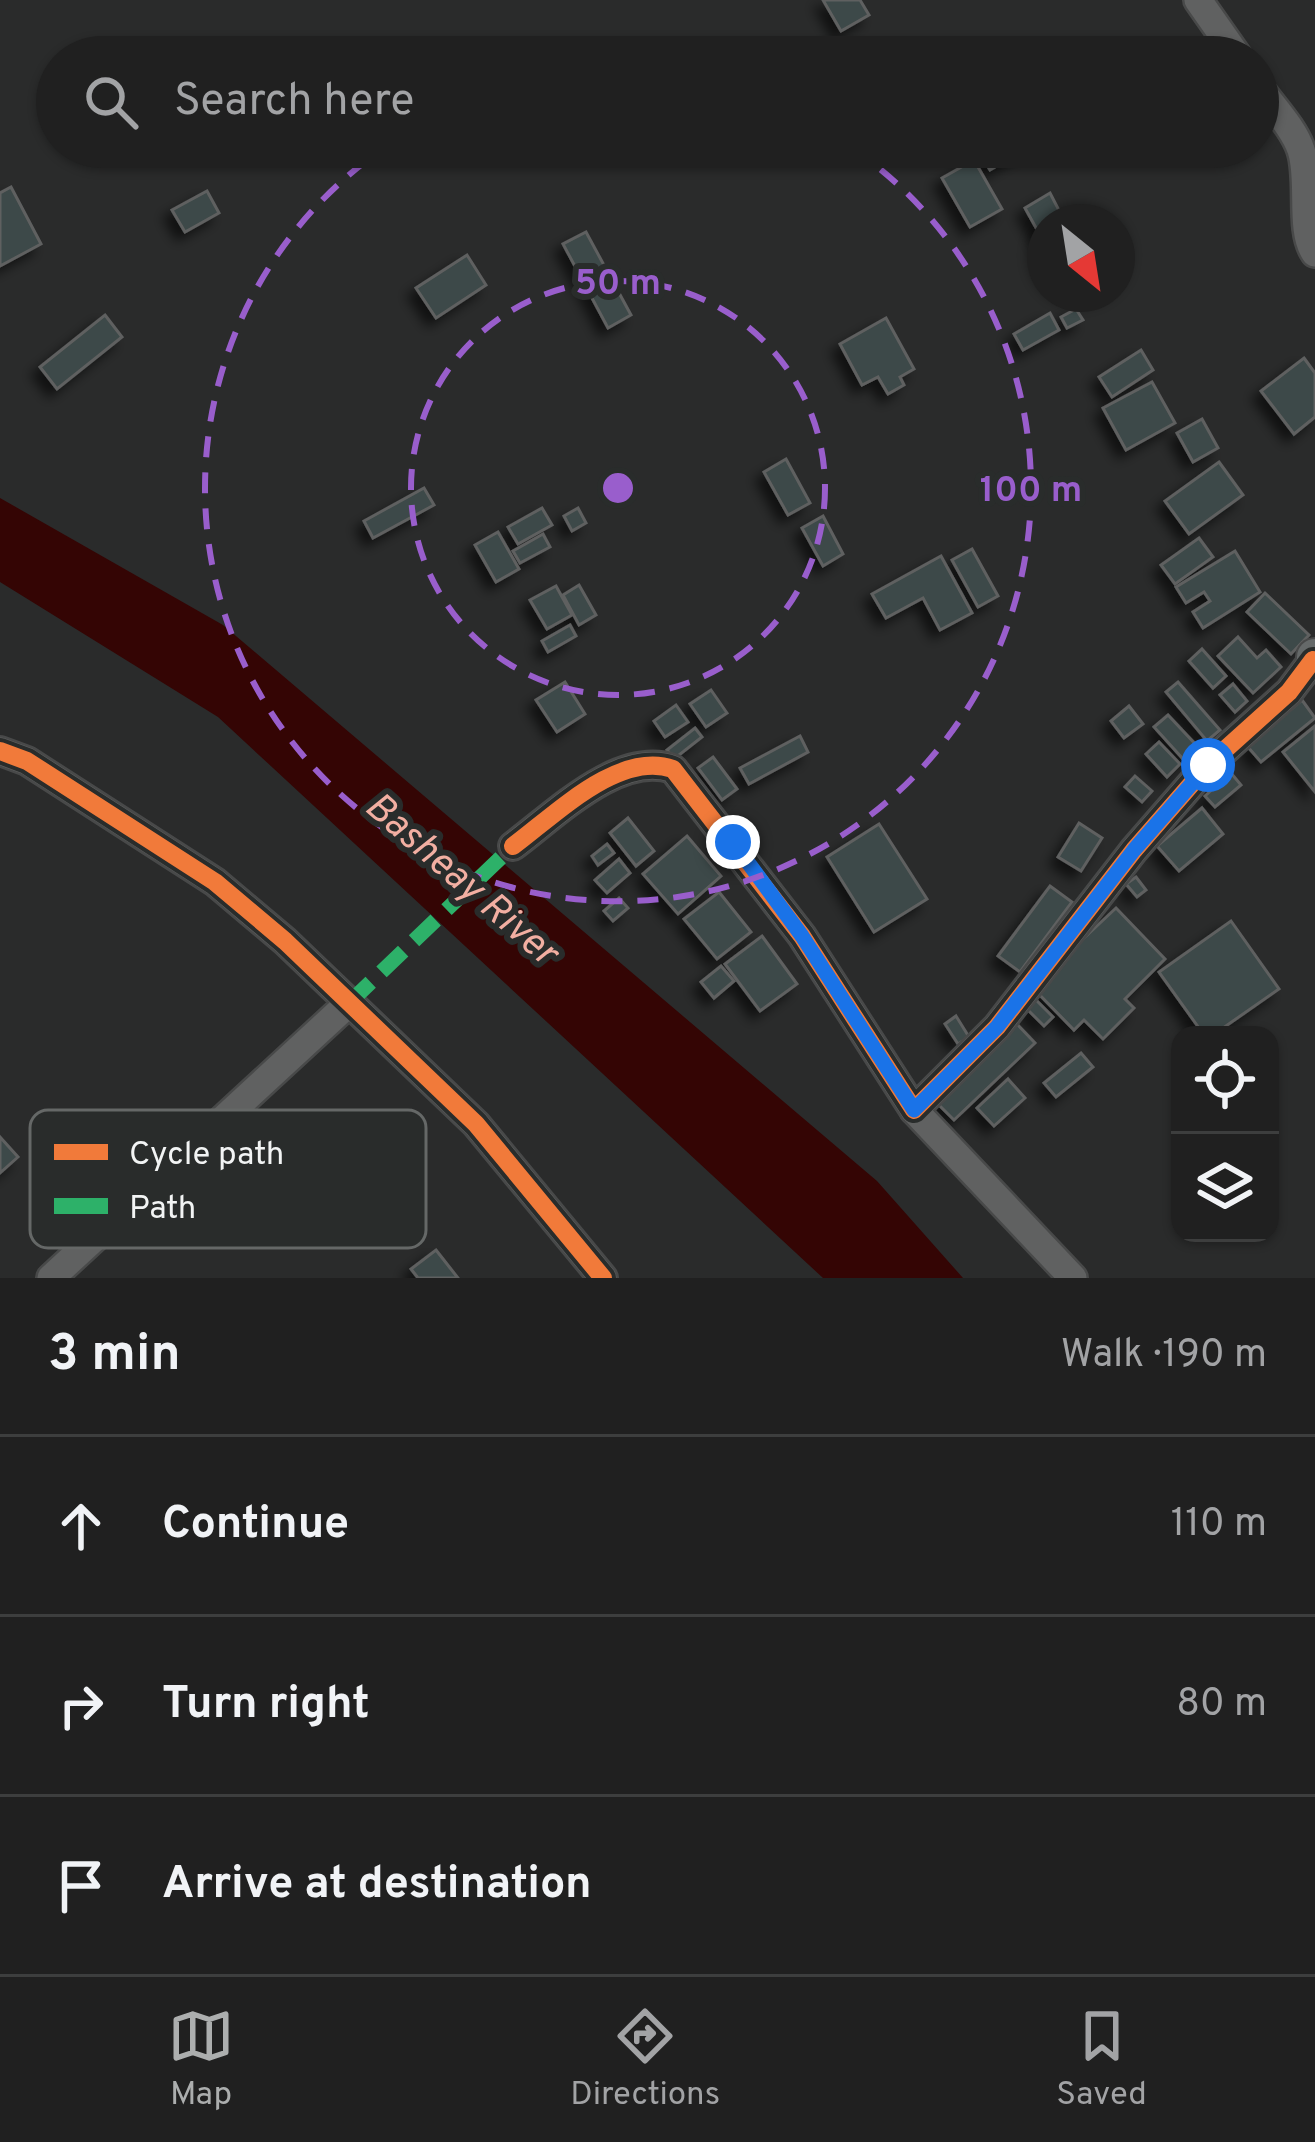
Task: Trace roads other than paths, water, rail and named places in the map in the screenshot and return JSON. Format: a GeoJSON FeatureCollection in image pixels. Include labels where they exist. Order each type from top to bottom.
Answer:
{"type":"FeatureCollection","features":[{"type":"Feature","properties":{"kind":"street"},"geometry":{"type":"LineString","coordinates":[[1198,0],[1223,36]]}},
{"type":"Feature","properties":{"kind":"street"},"geometry":{"type":"LineString","coordinates":[[1279,116],[1301,147],[1308,243],[1315,253]]}},
{"type":"Feature","properties":{"kind":"street"},"geometry":{"type":"LineString","coordinates":[[914,1110],[997,1027],[1134,850],[1208,765],[1289,692],[1314,660]]}},
{"type":"Feature","properties":{"kind":"street"},"geometry":{"type":"LineString","coordinates":[[0,751],[27,761],[215,881],[476,1124],[603,1278]]}},
{"type":"Feature","properties":{"kind":"street"},"geometry":{"type":"LineString","coordinates":[[514,846],[618,770],[658,764],[673,769],[802,936],[914,1110],[1073,1278]]}},
{"type":"Feature","properties":{"kind":"street"},"geometry":{"type":"LineString","coordinates":[[234,1110],[350,1003]]}},
{"type":"Feature","properties":{"kind":"street"},"geometry":{"type":"LineString","coordinates":[[51,1278],[84,1248]]}},
{"type":"Feature","properties":{"kind":"water","name":"Basheay River"},"geometry":{"type":"Polygon","coordinates":[[[0,498],[223,625],[877,1181],[963,1278],[823,1278],[218,717],[0,582],[0,498]]]}}]}
